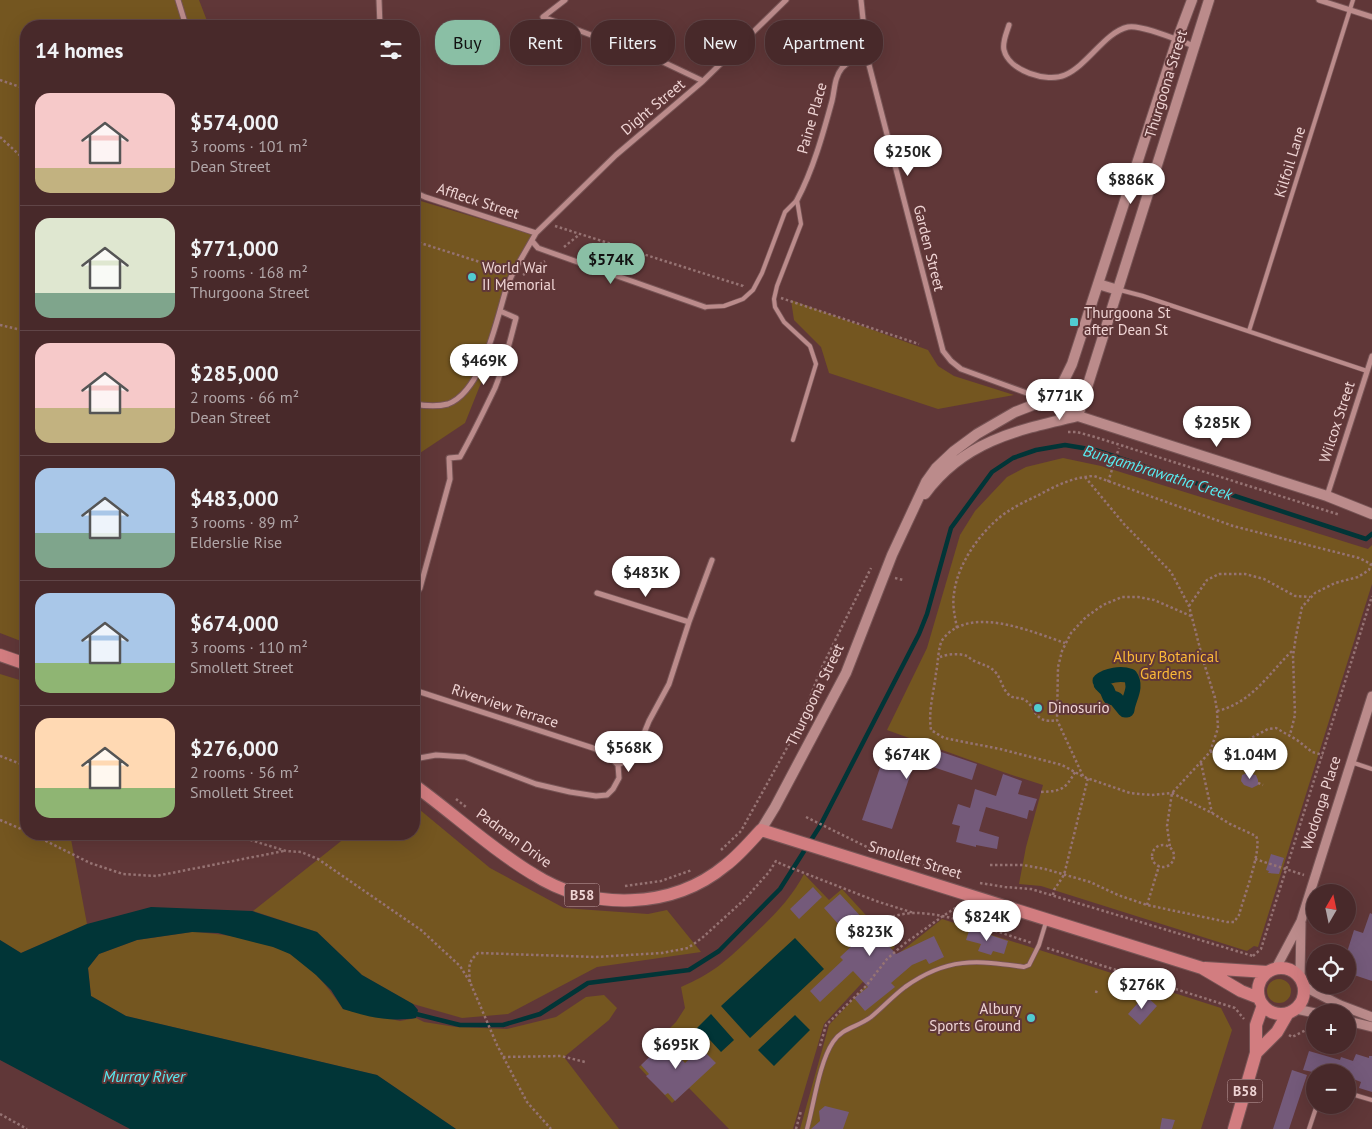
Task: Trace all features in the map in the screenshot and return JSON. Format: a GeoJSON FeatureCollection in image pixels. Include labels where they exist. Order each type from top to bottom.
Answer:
{"type":"FeatureCollection","features":[{"type":"Feature","properties":{"kind":"main road","name":"Thurgoona Street"},"geometry":{"type":"LineString","coordinates":[[761,830],[775,808],[846,673],[884,573],[930,475],[945,458],[963,443],[1014,412],[1040,402],[1053,403],[1072,364],[1177,40],[1192,0]]}},
{"type":"Feature","properties":{"kind":"main road","name":"Thurgoona Street"},"geometry":{"type":"LineString","coordinates":[[911,514],[928,490],[944,474],[962,458],[980,446],[1005,434],[1078,416],[1209,0]]}},
{"type":"Feature","properties":{"kind":"main road"},"geometry":{"type":"LineString","coordinates":[[1098,284],[1118,290]]}},
{"type":"Feature","properties":{"kind":"main road"},"geometry":{"type":"LineString","coordinates":[[1053,403],[1078,416],[1327,496],[1372,514]]}},
{"type":"Feature","properties":{"kind":"main road"},"geometry":{"type":"LineString","coordinates":[[1348,504],[1372,509]]}},
{"type":"Feature","properties":{"kind":"main road"},"geometry":{"type":"LineString","coordinates":[[0,655],[20,662]]}},
{"type":"Feature","properties":{"kind":"main road","name":"Padman Drive"},"geometry":{"type":"LineString","coordinates":[[420,789],[488,843],[534,876],[558,888],[609,900],[635,901],[662,896],[706,879],[726,866],[761,830]]}},
{"type":"Feature","properties":{"kind":"main road","name":"Smollett Street"},"geometry":{"type":"LineString","coordinates":[[761,830],[1202,968],[1261,1002]]}},
{"type":"Feature","properties":{"kind":"main road","name":"Smollett Street"},"geometry":{"type":"LineString","coordinates":[[1202,968],[1272,970]]}},
{"type":"Feature","properties":{"kind":"main road"},"geometry":{"type":"LineString","coordinates":[[1272,970],[1289,968],[1302,981]]}},
{"type":"Feature","properties":{"kind":"main road","name":"B58"},"geometry":{"type":"LineString","coordinates":[[1234,1129],[1256,1053],[1256,1025],[1261,1002],[1259,983],[1272,970]]}},
{"type":"Feature","properties":{"kind":"main road","name":"B58"},"geometry":{"type":"LineString","coordinates":[[1256,1053],[1277,1032],[1303,999],[1302,981]]}},
{"type":"Feature","properties":{"kind":"main road"},"geometry":{"type":"LineString","coordinates":[[1261,1002],[1270,1011],[1279,1014],[1292,1011]]}},
{"type":"Feature","properties":{"kind":"street"},"geometry":{"type":"LineString","coordinates":[[178,0],[184,20]]}},
{"type":"Feature","properties":{"kind":"street"},"geometry":{"type":"LineString","coordinates":[[379,0],[380,20]]}},
{"type":"Feature","properties":{"kind":"street"},"geometry":{"type":"LineString","coordinates":[[565,0],[544,17],[663,62],[703,81]]}},
{"type":"Feature","properties":{"kind":"street","name":"Dight Street"},"geometry":{"type":"LineString","coordinates":[[536,233],[616,155],[703,81],[786,0]]}},
{"type":"Feature","properties":{"kind":"street"},"geometry":{"type":"LineString","coordinates":[[1319,0],[1372,17]]}},
{"type":"Feature","properties":{"kind":"street","name":"Garden Street"},"geometry":{"type":"LineString","coordinates":[[859,1],[862,20]]}},
{"type":"Feature","properties":{"kind":"street"},"geometry":{"type":"LineString","coordinates":[[1009,25],[1003,44],[1009,61],[1022,70],[1055,78],[1073,71],[1106,41],[1127,27],[1138,27],[1194,46]]}},
{"type":"Feature","properties":{"kind":"street","name":"Paine Place"},"geometry":{"type":"LineString","coordinates":[[797,200],[818,148],[833,98],[836,78],[846,65]]}},
{"type":"Feature","properties":{"kind":"street","name":"Garden Street"},"geometry":{"type":"LineString","coordinates":[[869,65],[943,351],[961,369],[1034,394],[1053,403]]}},
{"type":"Feature","properties":{"kind":"street","name":"Affleck Street"},"geometry":{"type":"LineString","coordinates":[[420,195],[536,233]]}},
{"type":"Feature","properties":{"kind":"street"},"geometry":{"type":"LineString","coordinates":[[420,405],[432,406],[449,404],[471,385],[480,371],[513,273],[536,233]]}},
{"type":"Feature","properties":{"kind":"street"},"geometry":{"type":"LineString","coordinates":[[532,241],[538,248],[705,308]]}},
{"type":"Feature","properties":{"kind":"street"},"geometry":{"type":"LineString","coordinates":[[420,588],[450,479],[449,458],[460,457],[495,386],[507,350],[516,318],[500,310]]}},
{"type":"Feature","properties":{"kind":"street","name":"Wilcox Street"},"geometry":{"type":"LineString","coordinates":[[1327,496],[1372,356]]}},
{"type":"Feature","properties":{"kind":"street"},"geometry":{"type":"LineString","coordinates":[[420,758],[436,755],[465,757],[536,784],[596,796],[607,795],[619,778],[618,765],[631,758],[638,748],[649,721],[669,684],[712,560]]}},
{"type":"Feature","properties":{"kind":"street"},"geometry":{"type":"LineString","coordinates":[[597,593],[689,622]]}},
{"type":"Feature","properties":{"kind":"street","name":"Riverview Terrace"},"geometry":{"type":"LineString","coordinates":[[420,692],[592,748],[607,754],[618,765]]}},
{"type":"Feature","properties":{"kind":"street","name":"Wodonga Place"},"geometry":{"type":"LineString","coordinates":[[1272,970],[1301,920],[1372,696]]}},
{"type":"Feature","properties":{"kind":"street","name":"Wodonga Place"},"geometry":{"type":"LineString","coordinates":[[1301,920],[1302,981]]}},
{"type":"Feature","properties":{"kind":"street"},"geometry":{"type":"LineString","coordinates":[[1302,981],[1340,1005],[1372,1017]]}},
{"type":"Feature","properties":{"kind":"street"},"geometry":{"type":"LineString","coordinates":[[1292,1011],[1306,1012]]}},
{"type":"Feature","properties":{"kind":"street"},"geometry":{"type":"LineString","coordinates":[[1356,1023],[1372,1028]]}},
{"type":"Feature","properties":{"kind":"lane","name":"Kilfoil Lane"},"geometry":{"type":"LineString","coordinates":[[1249,331],[1353,0]]}},
{"type":"Feature","properties":{"kind":"lane"},"geometry":{"type":"LineString","coordinates":[[793,440],[816,364],[810,346],[784,322],[775,307],[774,299],[777,286],[801,224],[797,200]]}},
{"type":"Feature","properties":{"kind":"lane","name":"Paine Place"},"geometry":{"type":"LineString","coordinates":[[705,308],[724,306],[743,299],[750,292],[762,273],[786,212],[797,200]]}},
{"type":"Feature","properties":{"kind":"lane"},"geometry":{"type":"LineString","coordinates":[[1118,290],[1143,296],[1367,371]]}},
{"type":"Feature","properties":{"kind":"lane"},"geometry":{"type":"LineString","coordinates":[[1351,762],[1372,769]]}},
{"type":"Feature","properties":{"kind":"lane"},"geometry":{"type":"LineString","coordinates":[[807,1129],[823,1064],[833,1042],[846,1029],[869,1019],[905,987],[935,969],[953,963],[977,962],[1029,965],[1039,945],[1047,920]]}},
{"type":"Feature","properties":{"kind":"lane"},"geometry":{"type":"LineString","coordinates":[[1356,1095],[1372,1100]]}},
{"type":"Feature","properties":{"kind":"lane"},"geometry":{"type":"LineString","coordinates":[[1309,1129],[1314,1114]]}},
{"type":"Feature","properties":{"kind":"path"},"geometry":{"type":"LineString","coordinates":[[0,80],[20,87]]}},
{"type":"Feature","properties":{"kind":"path"},"geometry":{"type":"LineString","coordinates":[[0,137],[20,155]]}},
{"type":"Feature","properties":{"kind":"path"},"geometry":{"type":"LineString","coordinates":[[547,223],[743,286],[750,292]]}},
{"type":"Feature","properties":{"kind":"path"},"geometry":{"type":"LineString","coordinates":[[420,243],[524,275],[580,234]]}},
{"type":"Feature","properties":{"kind":"path"},"geometry":{"type":"LineString","coordinates":[[784,299],[919,344]]}},
{"type":"Feature","properties":{"kind":"path"},"geometry":{"type":"LineString","coordinates":[[0,324],[20,329]]}},
{"type":"Feature","properties":{"kind":"path"},"geometry":{"type":"LineString","coordinates":[[1064,432],[1077,432],[1095,437],[1344,517]]}},
{"type":"Feature","properties":{"kind":"path"},"geometry":{"type":"LineString","coordinates":[[1108,482],[1119,448]]}},
{"type":"Feature","properties":{"kind":"path"},"geometry":{"type":"LineString","coordinates":[[957,628],[953,604],[959,574],[970,551],[981,537],[1009,510],[1060,484],[1084,477],[1094,476],[1233,526],[1359,558],[1372,564],[1369,570],[1358,578],[1335,583],[1310,597],[1302,607],[1294,649],[1295,715],[1290,735]]}},
{"type":"Feature","properties":{"kind":"path"},"geometry":{"type":"LineString","coordinates":[[1084,477],[1124,524],[1171,572],[1189,606],[1218,711],[1218,728],[1210,752],[1172,793],[1167,826],[1170,847],[1174,856],[1172,863],[1166,866],[1156,864],[1153,858],[1154,850],[1163,845],[1170,847]]}},
{"type":"Feature","properties":{"kind":"path"},"geometry":{"type":"LineString","coordinates":[[715,857],[741,830],[788,746],[810,700],[820,671],[871,568]]}},
{"type":"Feature","properties":{"kind":"path"},"geometry":{"type":"LineString","coordinates":[[1189,606],[1207,580],[1219,574],[1245,574],[1264,579],[1295,596],[1310,597]]}},
{"type":"Feature","properties":{"kind":"path"},"geometry":{"type":"LineString","coordinates":[[894,577],[904,580]]}},
{"type":"Feature","properties":{"kind":"path"},"geometry":{"type":"LineString","coordinates":[[978,883],[1005,888],[1032,889],[1253,956],[1262,949],[1372,596]]}},
{"type":"Feature","properties":{"kind":"path"},"geometry":{"type":"LineString","coordinates":[[1084,777],[1057,720],[1058,667],[1065,643],[1071,633],[1086,617],[1103,605],[1122,598],[1138,597],[1154,600],[1191,616]]}},
{"type":"Feature","properties":{"kind":"path"},"geometry":{"type":"LineString","coordinates":[[990,865],[1023,865],[1090,882],[1118,895],[1147,905],[1227,922],[1234,922],[1239,915],[1256,859],[1258,840],[1256,836],[1172,793],[1151,795],[1130,793],[1084,777],[1062,765],[944,738],[931,730],[930,706],[941,641],[957,628],[982,622],[1013,626],[1065,643]]}},
{"type":"Feature","properties":{"kind":"path"},"geometry":{"type":"LineString","coordinates":[[1218,711],[1231,708],[1244,700],[1265,681],[1294,649]]}},
{"type":"Feature","properties":{"kind":"path"},"geometry":{"type":"LineString","coordinates":[[939,657],[964,655],[988,666],[998,675],[1007,693],[1022,699],[1036,715],[1045,721],[1057,720]]}},
{"type":"Feature","properties":{"kind":"path"},"geometry":{"type":"LineString","coordinates":[[1210,752],[1236,746],[1268,729],[1276,728],[1290,735],[1312,752],[1323,755]]}},
{"type":"Feature","properties":{"kind":"path"},"geometry":{"type":"LineString","coordinates":[[0,756],[20,764]]}},
{"type":"Feature","properties":{"kind":"path"},"geometry":{"type":"LineString","coordinates":[[1200,763],[1212,813]]}},
{"type":"Feature","properties":{"kind":"path"},"geometry":{"type":"LineString","coordinates":[[1041,792],[1058,791],[1067,786],[1075,772]]}},
{"type":"Feature","properties":{"kind":"path"},"geometry":{"type":"LineString","coordinates":[[1053,895],[1054,890],[1064,875],[1088,778]]}},
{"type":"Feature","properties":{"kind":"path"},"geometry":{"type":"LineString","coordinates":[[1258,783],[1263,785]]}},
{"type":"Feature","properties":{"kind":"path"},"geometry":{"type":"LineString","coordinates":[[452,796],[466,807]]}},
{"type":"Feature","properties":{"kind":"path"},"geometry":{"type":"LineString","coordinates":[[806,817],[871,849],[887,854]]}},
{"type":"Feature","properties":{"kind":"path"},"geometry":{"type":"LineString","coordinates":[[0,820],[20,828]]}},
{"type":"Feature","properties":{"kind":"path"},"geometry":{"type":"LineString","coordinates":[[44,840],[90,862],[122,874],[156,876],[286,851]]}},
{"type":"Feature","properties":{"kind":"path"},"geometry":{"type":"LineString","coordinates":[[250,840],[286,851],[301,852],[318,859],[421,930],[460,966],[470,982],[503,1057],[527,1102],[551,1129]]}},
{"type":"Feature","properties":{"kind":"path"},"geometry":{"type":"LineString","coordinates":[[895,857],[963,878]]}},
{"type":"Feature","properties":{"kind":"path"},"geometry":{"type":"LineString","coordinates":[[1256,859],[1314,879]]}},
{"type":"Feature","properties":{"kind":"path"},"geometry":{"type":"LineString","coordinates":[[470,982],[468,965],[472,958],[478,954],[595,957],[662,953],[688,948],[702,938],[745,899],[776,861],[876,902],[914,912],[943,916],[1235,1008],[1246,1021]]}},
{"type":"Feature","properties":{"kind":"path"},"geometry":{"type":"LineString","coordinates":[[1147,905],[1159,866]]}},
{"type":"Feature","properties":{"kind":"path"},"geometry":{"type":"LineString","coordinates":[[618,886],[661,881],[694,869]]}},
{"type":"Feature","properties":{"kind":"path"},"geometry":{"type":"LineString","coordinates":[[874,924],[914,912]]}},
{"type":"Feature","properties":{"kind":"path"},"geometry":{"type":"LineString","coordinates":[[818,1052],[826,1025],[866,986],[887,959],[904,944],[943,916]]}},
{"type":"Feature","properties":{"kind":"path"},"geometry":{"type":"LineString","coordinates":[[1096,993],[1097,989]]}},
{"type":"Feature","properties":{"kind":"path"},"geometry":{"type":"LineString","coordinates":[[1292,1037],[1306,1030]]}},
{"type":"Feature","properties":{"kind":"path"},"geometry":{"type":"LineString","coordinates":[[503,1057],[561,1056],[584,1062]]}},
{"type":"Feature","properties":{"kind":"path"},"geometry":{"type":"LineString","coordinates":[[796,1129],[802,1110]]}},
{"type":"Feature","properties":{"kind":"path"},"geometry":{"type":"LineString","coordinates":[[0,1114],[27,1129]]}},
{"type":"Feature","properties":{"kind":"green space"},"geometry":{"type":"Polygon","coordinates":[[[0,0],[199,0],[207,20],[20,20],[20,641],[0,633],[0,0]]]}},
{"type":"Feature","properties":{"kind":"green space"},"geometry":{"type":"Polygon","coordinates":[[[420,201],[534,235],[505,280],[483,378],[465,423],[420,453],[420,201]]]}},
{"type":"Feature","properties":{"kind":"green space"},"geometry":{"type":"Polygon","coordinates":[[[791,300],[928,350],[938,366],[954,376],[1014,395],[938,409],[829,373],[821,347],[794,320],[791,300]]]}},
{"type":"Feature","properties":{"kind":"green space","name":"Albury Botanical Gardens"},"geometry":{"type":"Polygon","coordinates":[[[1063,458],[1101,466],[1368,549],[1372,545],[1372,584],[1258,947],[1254,946],[1247,951],[1041,886],[1019,884],[1026,847],[1043,785],[887,730],[927,648],[960,535],[975,511],[1007,477],[1026,467],[1063,458]]]}},
{"type":"Feature","properties":{"kind":"green space"},"geometry":{"type":"Polygon","coordinates":[[[0,674],[20,680],[20,840],[71,840],[87,924],[21,953],[0,940],[0,674]]]}},
{"type":"Feature","properties":{"kind":"green space"},"geometry":{"type":"Polygon","coordinates":[[[420,810],[490,868],[564,908],[648,914],[667,910],[701,952],[597,967],[508,1014],[462,1018],[413,1004],[362,975],[317,932],[253,911],[342,840],[420,840],[420,810]]]}},
{"type":"Feature","properties":{"kind":"green space"},"geometry":{"type":"Polygon","coordinates":[[[804,874],[829,900],[842,889],[895,947],[824,1024],[793,1129],[729,1129],[689,1088],[672,1103],[639,1067],[658,1050],[653,1045],[676,1022],[685,1008],[681,987],[709,973],[739,949],[779,910],[804,874]]]}},
{"type":"Feature","properties":{"kind":"green space","name":"Albury Sports Ground"},"geometry":{"type":"Polygon","coordinates":[[[942,919],[1221,1008],[1232,1030],[1201,1129],[800,1129],[829,1025],[889,961],[942,919]]]}},
{"type":"Feature","properties":{"kind":"green space"},"geometry":{"type":"Polygon","coordinates":[[[192,932],[242,938],[280,949],[298,959],[313,972],[343,1009],[400,1021],[416,1018],[424,1022],[456,1027],[507,1029],[556,1017],[586,997],[604,995],[617,1008],[609,1020],[564,1057],[619,1129],[456,1129],[377,1075],[126,1016],[91,996],[88,968],[99,954],[137,940],[192,932]]]}},
{"type":"Feature","properties":{"kind":"green space"},"geometry":{"type":"Polygon","coordinates":[[[1279,979],[1284,980],[1290,986],[1290,996],[1284,1002],[1279,1003],[1274,1002],[1268,996],[1267,991],[1268,986],[1274,980],[1279,979]]]}},
{"type":"Feature","properties":{"kind":"water","name":"Murray River"},"geometry":{"type":"Polygon","coordinates":[[[151,907],[252,911],[317,932],[362,975],[413,1004],[418,1010],[416,1018],[379,1018],[343,1009],[331,990],[290,954],[273,947],[218,933],[192,932],[137,940],[99,954],[88,968],[91,996],[126,1016],[377,1075],[456,1129],[130,1129],[0,1060],[0,940],[21,953],[87,924],[151,907]]]}},
{"type":"Feature","properties":{"kind":"water"},"geometry":{"type":"Polygon","coordinates":[[[795,938],[824,969],[750,1038],[721,1006],[795,938]]]}},
{"type":"Feature","properties":{"kind":"water"},"geometry":{"type":"Polygon","coordinates":[[[711,1014],[734,1040],[721,1052],[709,1039],[695,1046],[689,1038],[711,1014]]]}},
{"type":"Feature","properties":{"kind":"water"},"geometry":{"type":"Polygon","coordinates":[[[795,1015],[810,1030],[774,1066],[758,1050],[795,1015]]]}},
{"type":"Feature","properties":{"kind":"building"},"geometry":{"type":"Polygon","coordinates":[[[909,741],[977,764],[972,780],[915,761],[892,829],[862,820],[885,753],[902,758],[909,741]]]}},
{"type":"Feature","properties":{"kind":"building"},"geometry":{"type":"Polygon","coordinates":[[[1247,773],[1256,775],[1258,785],[1252,788],[1244,785],[1241,781],[1242,775],[1247,773]]]}},
{"type":"Feature","properties":{"kind":"building"},"geometry":{"type":"Polygon","coordinates":[[[1003,774],[1022,781],[1018,794],[1037,799],[1033,811],[1029,810],[1027,819],[986,807],[979,831],[999,837],[997,849],[976,845],[976,847],[956,842],[960,826],[952,824],[958,804],[970,808],[975,789],[996,796],[1003,774]]]}},
{"type":"Feature","properties":{"kind":"building"},"geometry":{"type":"Polygon","coordinates":[[[1271,854],[1284,858],[1279,874],[1268,873],[1269,871],[1266,870],[1271,854]]]}},
{"type":"Feature","properties":{"kind":"building"},"geometry":{"type":"Polygon","coordinates":[[[813,887],[822,897],[799,919],[790,909],[813,887]]]}},
{"type":"Feature","properties":{"kind":"building"},"geometry":{"type":"Polygon","coordinates":[[[840,894],[865,921],[868,918],[878,928],[875,931],[896,954],[934,936],[944,957],[929,964],[926,959],[912,965],[891,983],[895,987],[865,1011],[854,998],[868,987],[853,971],[820,1002],[810,991],[843,960],[840,957],[855,943],[824,908],[840,894]]]}},
{"type":"Feature","properties":{"kind":"building"},"geometry":{"type":"Polygon","coordinates":[[[1370,913],[1372,914],[1372,981],[1356,976],[1356,944],[1350,944],[1356,931],[1363,933],[1370,913]]]}},
{"type":"Feature","properties":{"kind":"building"},"geometry":{"type":"Polygon","coordinates":[[[970,928],[1008,941],[1004,954],[993,951],[991,955],[978,951],[981,944],[966,940],[970,928]]]}},
{"type":"Feature","properties":{"kind":"building"},"geometry":{"type":"Polygon","coordinates":[[[1145,995],[1157,1006],[1140,1025],[1128,1014],[1145,995]]]}},
{"type":"Feature","properties":{"kind":"building"},"geometry":{"type":"Polygon","coordinates":[[[665,1042],[685,1063],[701,1048],[716,1063],[675,1101],[668,1093],[665,1095],[646,1076],[649,1074],[641,1065],[665,1042]]]}},
{"type":"Feature","properties":{"kind":"building"},"geometry":{"type":"Polygon","coordinates":[[[1308,1054],[1319,1054],[1340,1060],[1341,1057],[1353,1061],[1356,1054],[1369,1058],[1369,1056],[1372,1056],[1372,1092],[1359,1088],[1361,1082],[1356,1080],[1356,1064],[1306,1064],[1306,1071],[1303,1070],[1308,1054]]]}},
{"type":"Feature","properties":{"kind":"building"},"geometry":{"type":"Polygon","coordinates":[[[1292,1070],[1306,1075],[1289,1129],[1273,1129],[1292,1070]]]}},
{"type":"Feature","properties":{"kind":"building"},"geometry":{"type":"Polygon","coordinates":[[[825,1106],[849,1112],[843,1129],[811,1129],[820,1121],[819,1111],[825,1106]]]}},
{"type":"Feature","properties":{"kind":"building"},"geometry":{"type":"Polygon","coordinates":[[[1162,1118],[1175,1120],[1172,1129],[1160,1129],[1162,1118]]]}},
{"type":"Feature","properties":{"kind":"waterway","name":"Bungambrawatha Creek"},"geometry":{"type":"LineString","coordinates":[[412,1013],[460,1025],[503,1025],[540,1014],[588,983],[689,970],[719,951],[780,889],[820,826],[919,634],[927,614],[951,528],[992,472],[1013,458],[1036,450],[1065,445],[1095,450],[1366,539],[1372,534]]}},
{"type":"Feature","properties":{"kind":"waterway"},"geometry":{"type":"LineString","coordinates":[[1100,681],[1114,675],[1130,676],[1133,689],[1127,710],[1116,699],[1110,697],[1107,690],[1101,684]]}},
{"type":"Feature","properties":{"kind":"place","name":"World War II Memorial"},"geometry":{"type":"Point","coordinates":[472,277]}},
{"type":"Feature","properties":{"kind":"place","name":"Thurgoona St after Dean St"},"geometry":{"type":"Point","coordinates":[1074,322]}},
{"type":"Feature","properties":{"kind":"place","name":"Dinosurio"},"geometry":{"type":"Point","coordinates":[1038,708]}},
{"type":"Feature","properties":{"kind":"place","name":"Albury Sports Ground"},"geometry":{"type":"Point","coordinates":[1031,1018]}}]}
